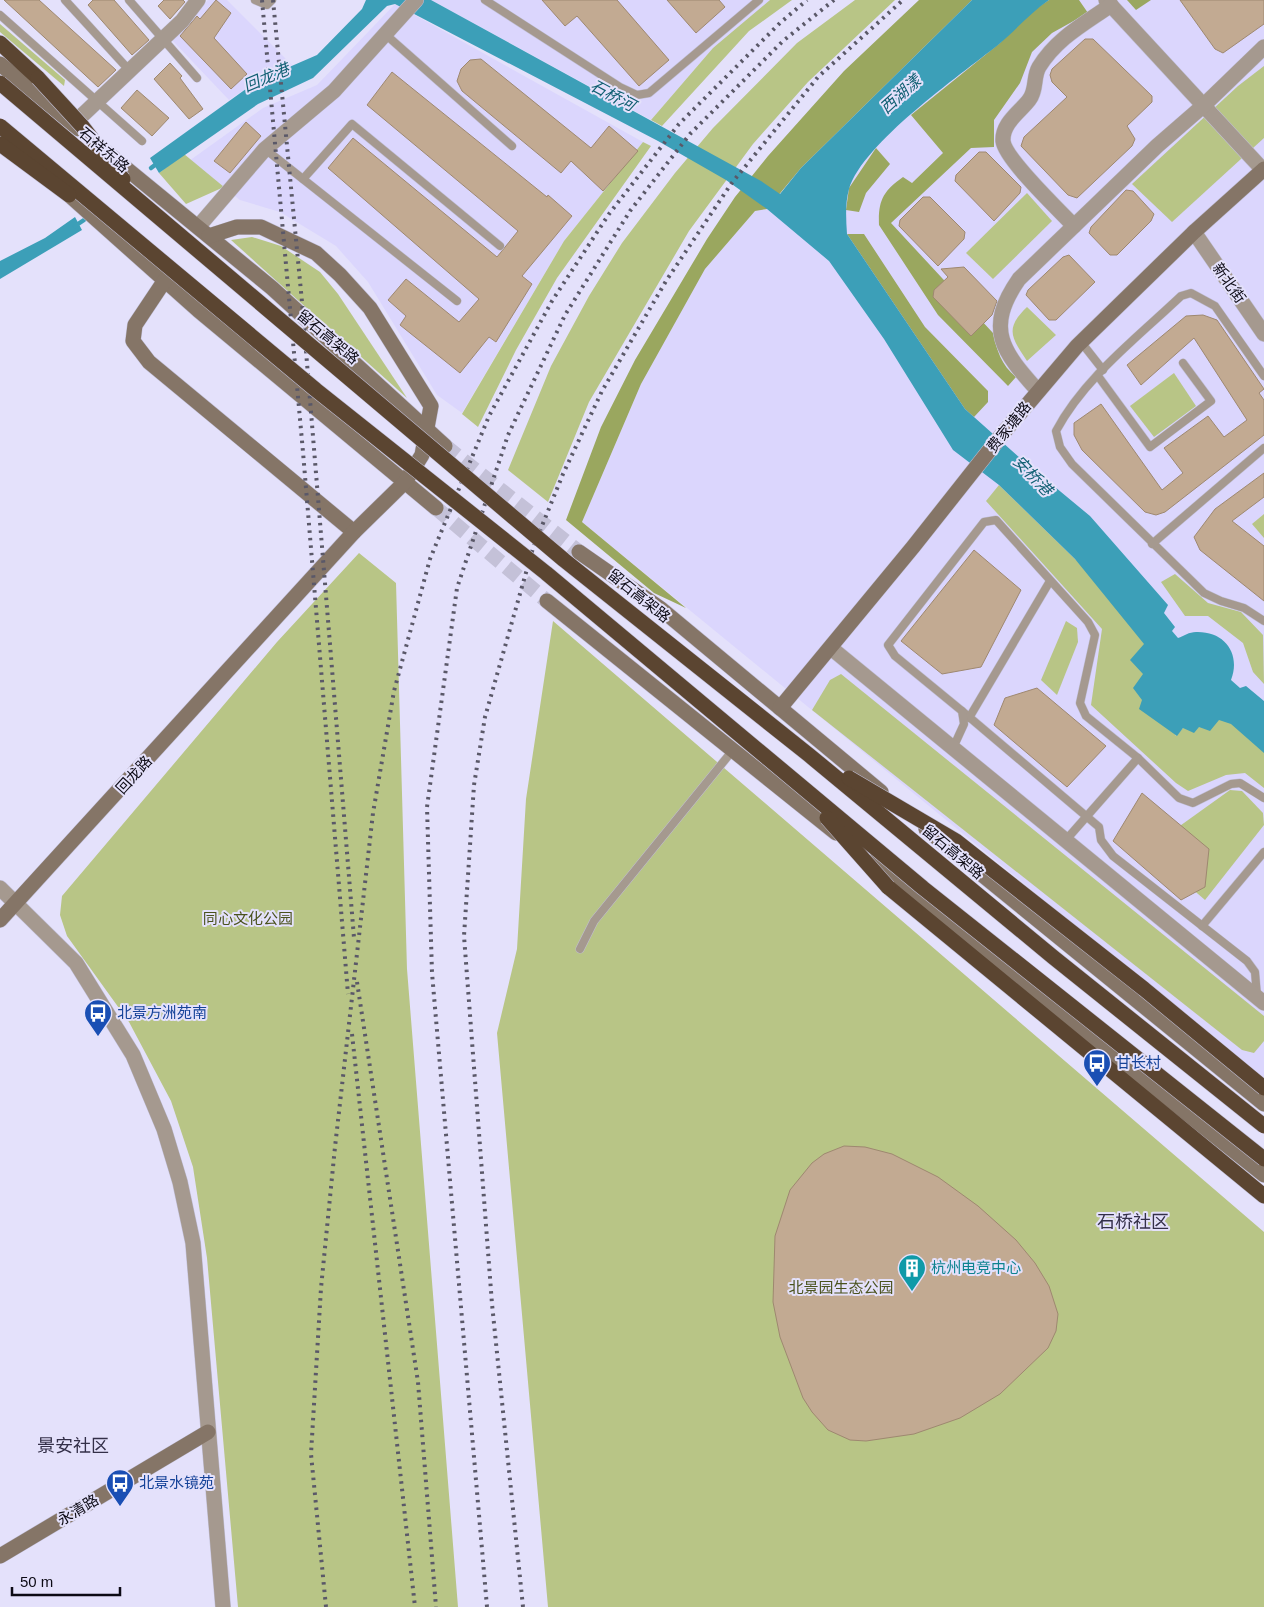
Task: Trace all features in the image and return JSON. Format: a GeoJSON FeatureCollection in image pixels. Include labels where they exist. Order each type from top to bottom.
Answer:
{"type":"FeatureCollection","features":[{"type":"Feature","properties":{"kind":"highway"},"geometry":{"type":"LineString","coordinates":[[0,43],[38,78],[82,126],[143,203]]}},
{"type":"Feature","properties":{"kind":"highway","name":"留石高架路"},"geometry":{"type":"LineString","coordinates":[[0,83],[564,560],[810,755],[1053,957],[1264,1126]]}},
{"type":"Feature","properties":{"kind":"highway"},"geometry":{"type":"LineString","coordinates":[[0,126],[170,277]]}},
{"type":"Feature","properties":{"kind":"highway"},"geometry":{"type":"LineString","coordinates":[[0,144],[316,390],[546,573],[923,888],[1264,1158]]}},
{"type":"Feature","properties":{"kind":"highway"},"geometry":{"type":"LineString","coordinates":[[810,755],[956,840],[1144,989],[1262,1093]]}},
{"type":"Feature","properties":{"kind":"highway"},"geometry":{"type":"LineString","coordinates":[[795,781],[888,887],[1264,1196]]}},
{"type":"Feature","properties":{"kind":"main road","name":"石祥东路"},"geometry":{"type":"LineString","coordinates":[[0,64],[272,288],[445,446]]}},
{"type":"Feature","properties":{"kind":"main road"},"geometry":{"type":"LineString","coordinates":[[0,134],[30,158],[98,222],[170,277],[436,508]]}},
{"type":"Feature","properties":{"kind":"main road","name":"费家塘路"},"geometry":{"type":"LineString","coordinates":[[780,708],[962,487],[1004,432],[1080,342],[1194,232],[1263,170]]}},
{"type":"Feature","properties":{"kind":"main road","name":"回龙路"},"geometry":{"type":"LineString","coordinates":[[0,920],[266,627],[354,532],[405,482],[422,455],[431,406],[375,316],[340,274],[316,253],[261,227],[237,227],[203,232]]}},
{"type":"Feature","properties":{"kind":"main road"},"geometry":{"type":"LineString","coordinates":[[170,277],[135,325],[133,341],[150,362],[354,532]]}},
{"type":"Feature","properties":{"kind":"main road"},"geometry":{"type":"LineString","coordinates":[[579,552],[662,609],[780,708],[1262,1093]]}},
{"type":"Feature","properties":{"kind":"main road"},"geometry":{"type":"LineString","coordinates":[[547,601],[1264,1174]]}},
{"type":"Feature","properties":{"kind":"main road","name":"永清路"},"geometry":{"type":"LineString","coordinates":[[0,1556],[208,1432]]}},
{"type":"Feature","properties":{"kind":"street"},"geometry":{"type":"LineString","coordinates":[[73,124],[182,21],[198,0]]}},
{"type":"Feature","properties":{"kind":"street"},"geometry":{"type":"LineString","coordinates":[[203,232],[264,149],[334,91],[416,0]]}},
{"type":"Feature","properties":{"kind":"street"},"geometry":{"type":"LineString","coordinates":[[1074,226],[1010,156],[1003,141],[1012,118],[1030,98],[1036,83],[1037,70],[1050,51],[1065,35],[1108,3],[1263,170]]}},
{"type":"Feature","properties":{"kind":"street"},"geometry":{"type":"LineString","coordinates":[[1038,392],[1012,362],[1001,338],[1000,321],[1009,294],[1019,279],[1156,146],[1203,106],[1264,47]]}},
{"type":"Feature","properties":{"kind":"street","name":"新北街"},"geometry":{"type":"LineString","coordinates":[[1194,232],[1264,334]]}},
{"type":"Feature","properties":{"kind":"street"},"geometry":{"type":"LineString","coordinates":[[831,648],[1261,1001]]}},
{"type":"Feature","properties":{"kind":"street"},"geometry":{"type":"LineString","coordinates":[[0,888],[15,905],[76,963],[133,1055],[164,1129],[180,1182],[193,1243],[224,1607]]}},
{"type":"Feature","properties":{"kind":"lane"},"geometry":{"type":"LineString","coordinates":[[65,0],[130,70]]}},
{"type":"Feature","properties":{"kind":"lane"},"geometry":{"type":"LineString","coordinates":[[129,0],[197,78]]}},
{"type":"Feature","properties":{"kind":"lane"},"geometry":{"type":"LineString","coordinates":[[255,0],[267,4],[272,0]]}},
{"type":"Feature","properties":{"kind":"lane"},"geometry":{"type":"LineString","coordinates":[[485,0],[620,87],[636,95],[649,93],[759,0]]}},
{"type":"Feature","properties":{"kind":"lane"},"geometry":{"type":"LineString","coordinates":[[0,15],[142,141]]}},
{"type":"Feature","properties":{"kind":"lane"},"geometry":{"type":"LineString","coordinates":[[385,34],[512,146]]}},
{"type":"Feature","properties":{"kind":"lane"},"geometry":{"type":"LineString","coordinates":[[303,179],[352,124],[500,246]]}},
{"type":"Feature","properties":{"kind":"lane"},"geometry":{"type":"LineString","coordinates":[[264,149],[457,301]]}},
{"type":"Feature","properties":{"kind":"lane"},"geometry":{"type":"LineString","coordinates":[[1264,376],[1215,306],[1191,293],[1181,296],[1101,373],[1070,408],[1056,431],[1060,447],[1072,464],[1204,593],[1221,601],[1244,608],[1264,621]]}},
{"type":"Feature","properties":{"kind":"lane"},"geometry":{"type":"LineString","coordinates":[[1080,342],[1150,447],[1211,401],[1183,363]]}},
{"type":"Feature","properties":{"kind":"lane"},"geometry":{"type":"LineString","coordinates":[[1152,544],[1264,448]]}},
{"type":"Feature","properties":{"kind":"lane"},"geometry":{"type":"LineString","coordinates":[[1261,1001],[1255,972],[1246,961],[1113,856],[1101,840],[1099,826],[895,656],[888,645],[984,522],[996,520],[1088,622],[1095,635],[1080,703],[1086,716],[1138,758],[1179,798],[1193,803],[1231,784],[1240,783],[1264,798]]}},
{"type":"Feature","properties":{"kind":"lane"},"geometry":{"type":"LineString","coordinates":[[969,718],[1050,581]]}},
{"type":"Feature","properties":{"kind":"lane"},"geometry":{"type":"LineString","coordinates":[[953,748],[964,724],[962,712]]}},
{"type":"Feature","properties":{"kind":"lane"},"geometry":{"type":"LineString","coordinates":[[580,949],[594,921],[733,750]]}},
{"type":"Feature","properties":{"kind":"lane"},"geometry":{"type":"LineString","coordinates":[[1065,841],[1138,758]]}},
{"type":"Feature","properties":{"kind":"lane"},"geometry":{"type":"LineString","coordinates":[[1202,926],[1264,852]]}},
{"type":"Feature","properties":{"kind":"shaded area"},"geometry":{"type":"Polygon","coordinates":[[[208,0],[227,0],[292,65],[257,81],[229,100],[171,39],[208,0]]]}},
{"type":"Feature","properties":{"kind":"shaded area"},"geometry":{"type":"Polygon","coordinates":[[[431,0],[783,0],[713,48],[651,120],[431,0]]]}},
{"type":"Feature","properties":{"kind":"shaded area"},"geometry":{"type":"Polygon","coordinates":[[[998,0],[1264,0],[1264,1080],[582,522],[641,384],[705,269],[755,211],[767,209],[998,0]]]}},
{"type":"Feature","properties":{"kind":"shaded area"},"geometry":{"type":"Polygon","coordinates":[[[395,4],[643,142],[564,241],[462,413],[437,395],[368,282],[336,246],[280,212],[240,200],[189,161],[263,108],[317,85],[395,4]]]}},
{"type":"Feature","properties":{"kind":"green space"},"geometry":{"type":"Polygon","coordinates":[[[770,0],[792,0],[749,31],[662,126],[651,120],[713,48],[770,0]]]}},
{"type":"Feature","properties":{"kind":"green space"},"geometry":{"type":"Polygon","coordinates":[[[855,0],[895,0],[808,82],[753,144],[689,231],[589,402],[548,502],[508,470],[551,366],[589,296],[622,243],[675,173],[713,128],[797,43],[855,0]]]}},
{"type":"Feature","properties":{"kind":"green space"},"geometry":{"type":"Polygon","coordinates":[[[919,0],[972,0],[801,168],[767,209],[755,211],[705,269],[641,384],[582,522],[686,608],[654,593],[566,520],[601,427],[635,360],[707,239],[735,197],[768,156],[844,71],[919,0]]]}},
{"type":"Feature","properties":{"kind":"green space"},"geometry":{"type":"Polygon","coordinates":[[[1049,0],[1079,0],[1088,13],[1052,33],[1032,52],[1020,83],[994,120],[994,147],[971,148],[891,223],[993,333],[1003,362],[1016,377],[1008,386],[938,315],[879,225],[880,209],[883,197],[896,182],[903,177],[912,183],[943,153],[911,115],[1000,43],[1031,12],[1049,0]]]}},
{"type":"Feature","properties":{"kind":"green space"},"geometry":{"type":"Polygon","coordinates":[[[1127,0],[1151,0],[1136,10],[1127,0]]]}},
{"type":"Feature","properties":{"kind":"green space"},"geometry":{"type":"Polygon","coordinates":[[[0,24],[65,80],[64,86],[0,32],[0,24]]]}},
{"type":"Feature","properties":{"kind":"green space"},"geometry":{"type":"Polygon","coordinates":[[[1264,66],[1264,138],[1172,222],[1132,184],[1238,86],[1264,66]]]}},
{"type":"Feature","properties":{"kind":"green space"},"geometry":{"type":"Polygon","coordinates":[[[643,142],[651,146],[557,278],[516,350],[478,427],[462,414],[564,241],[643,142]]]}},
{"type":"Feature","properties":{"kind":"green space"},"geometry":{"type":"Polygon","coordinates":[[[876,148],[890,164],[866,193],[859,212],[846,210],[849,188],[876,148]]]}},
{"type":"Feature","properties":{"kind":"green space"},"geometry":{"type":"Polygon","coordinates":[[[184,154],[224,187],[186,204],[159,173],[184,154]]]}},
{"type":"Feature","properties":{"kind":"green space"},"geometry":{"type":"Polygon","coordinates":[[[1027,193],[1052,221],[993,279],[966,253],[1027,193]]]}},
{"type":"Feature","properties":{"kind":"green space"},"geometry":{"type":"Polygon","coordinates":[[[847,234],[864,234],[925,327],[988,391],[988,402],[974,417],[965,409],[847,234]]]}},
{"type":"Feature","properties":{"kind":"green space"},"geometry":{"type":"Polygon","coordinates":[[[252,237],[281,246],[320,272],[338,294],[407,398],[231,240],[252,237]]]}},
{"type":"Feature","properties":{"kind":"green space"},"geometry":{"type":"Polygon","coordinates":[[[1027,307],[1056,335],[1027,361],[1014,340],[1013,328],[1015,321],[1027,307]]]}},
{"type":"Feature","properties":{"kind":"green space"},"geometry":{"type":"Polygon","coordinates":[[[1174,373],[1196,406],[1154,437],[1130,406],[1174,373]]]}},
{"type":"Feature","properties":{"kind":"green space"},"geometry":{"type":"Polygon","coordinates":[[[999,485],[1075,559],[1159,633],[1143,674],[1176,736],[1183,728],[1218,719],[1230,722],[1264,750],[1264,788],[1245,773],[1226,775],[1188,791],[1176,783],[1091,705],[1102,629],[986,501],[999,485]]]}},
{"type":"Feature","properties":{"kind":"green space"},"geometry":{"type":"Polygon","coordinates":[[[1264,514],[1264,538],[1252,524],[1264,514]]]}},
{"type":"Feature","properties":{"kind":"green space","name":"同心文化公园"},"geometry":{"type":"Polygon","coordinates":[[[359,553],[396,583],[407,969],[458,1607],[238,1607],[207,1258],[193,1167],[171,1101],[129,1022],[67,936],[60,915],[62,896],[277,642],[359,553]]]}},
{"type":"Feature","properties":{"kind":"green space"},"geometry":{"type":"Polygon","coordinates":[[[1175,574],[1208,603],[1241,612],[1263,635],[1264,684],[1253,672],[1243,643],[1208,616],[1185,616],[1161,582],[1175,574]]]}},
{"type":"Feature","properties":{"kind":"green space","name":"北景园生态公园"},"geometry":{"type":"Polygon","coordinates":[[[553,621],[1264,1232],[1264,1607],[548,1607],[497,1033],[517,949],[526,799],[553,621]]]}},
{"type":"Feature","properties":{"kind":"green space"},"geometry":{"type":"Polygon","coordinates":[[[1066,621],[1077,628],[1078,642],[1057,695],[1041,680],[1066,621]]]}},
{"type":"Feature","properties":{"kind":"green space"},"geometry":{"type":"Polygon","coordinates":[[[841,674],[1264,1016],[1264,1041],[1254,1053],[1242,1050],[812,710],[830,680],[841,674]]]}},
{"type":"Feature","properties":{"kind":"green space"},"geometry":{"type":"Polygon","coordinates":[[[1230,790],[1242,791],[1263,813],[1264,825],[1205,900],[1152,854],[1170,833],[1230,790]]]}},
{"type":"Feature","properties":{"kind":"water"},"geometry":{"type":"Polygon","coordinates":[[[366,0],[431,0],[761,181],[780,194],[801,168],[972,0],[1049,0],[998,45],[914,111],[873,151],[858,171],[849,189],[846,205],[847,234],[965,409],[1090,516],[1168,605],[1164,613],[1175,627],[1172,631],[1178,638],[1193,632],[1206,633],[1215,635],[1228,646],[1234,661],[1231,680],[1240,688],[1246,686],[1264,701],[1264,753],[1231,724],[1219,720],[1210,731],[1199,727],[1194,733],[1183,728],[1177,736],[1139,709],[1142,700],[1133,688],[1143,674],[1130,660],[1144,644],[1075,559],[999,485],[953,450],[884,339],[829,261],[767,209],[726,180],[658,141],[395,4],[387,6],[313,78],[258,104],[159,173],[150,158],[257,81],[317,55],[362,9],[366,0]]]}},
{"type":"Feature","properties":{"kind":"water"},"geometry":{"type":"Polygon","coordinates":[[[75,217],[82,230],[0,279],[0,261],[45,238],[75,217]]]}},
{"type":"Feature","properties":{"kind":"building"},"geometry":{"type":"Polygon","coordinates":[[[4,0],[39,0],[116,70],[98,87],[4,0]]]}},
{"type":"Feature","properties":{"kind":"building"},"geometry":{"type":"Polygon","coordinates":[[[93,0],[114,0],[149,40],[132,55],[88,5],[93,0]]]}},
{"type":"Feature","properties":{"kind":"building"},"geometry":{"type":"Polygon","coordinates":[[[164,0],[183,0],[185,2],[170,19],[158,6],[164,0]]]}},
{"type":"Feature","properties":{"kind":"building"},"geometry":{"type":"Polygon","coordinates":[[[216,0],[231,13],[214,38],[247,74],[231,89],[180,36],[197,16],[200,19],[216,0]]]}},
{"type":"Feature","properties":{"kind":"building"},"geometry":{"type":"Polygon","coordinates":[[[542,0],[617,0],[669,60],[639,86],[577,16],[565,26],[542,0]]]}},
{"type":"Feature","properties":{"kind":"building"},"geometry":{"type":"Polygon","coordinates":[[[667,0],[719,0],[725,7],[696,33],[667,0]]]}},
{"type":"Feature","properties":{"kind":"building"},"geometry":{"type":"Polygon","coordinates":[[[1180,0],[1264,0],[1264,24],[1223,53],[1215,49],[1180,0]]]}},
{"type":"Feature","properties":{"kind":"building"},"geometry":{"type":"Polygon","coordinates":[[[1085,39],[1093,39],[1152,96],[1152,102],[1127,126],[1135,139],[1132,146],[1077,198],[1068,195],[1021,146],[1024,137],[1067,97],[1052,82],[1050,75],[1052,69],[1085,39]]]}},
{"type":"Feature","properties":{"kind":"building"},"geometry":{"type":"Polygon","coordinates":[[[481,59],[591,148],[609,126],[638,151],[603,191],[571,161],[561,173],[462,91],[457,81],[461,69],[470,60],[481,59]]]}},
{"type":"Feature","properties":{"kind":"building"},"geometry":{"type":"Polygon","coordinates":[[[170,63],[182,76],[180,78],[203,109],[189,119],[154,79],[170,63]]]}},
{"type":"Feature","properties":{"kind":"building"},"geometry":{"type":"Polygon","coordinates":[[[392,72],[572,216],[522,276],[532,284],[496,342],[489,337],[460,373],[400,325],[406,316],[388,300],[406,279],[459,322],[479,299],[328,168],[353,138],[497,257],[518,231],[367,105],[392,72]]]}},
{"type":"Feature","properties":{"kind":"building"},"geometry":{"type":"Polygon","coordinates":[[[137,90],[169,118],[152,136],[121,108],[137,90]]]}},
{"type":"Feature","properties":{"kind":"building"},"geometry":{"type":"Polygon","coordinates":[[[246,122],[261,136],[230,173],[214,161],[246,122]]]}},
{"type":"Feature","properties":{"kind":"building"},"geometry":{"type":"Polygon","coordinates":[[[979,152],[986,152],[1021,187],[1020,193],[994,221],[955,181],[956,175],[979,152]]]}},
{"type":"Feature","properties":{"kind":"building"},"geometry":{"type":"Polygon","coordinates":[[[1126,190],[1133,191],[1154,214],[1151,221],[1117,255],[1110,255],[1089,233],[1091,227],[1126,190]]]}},
{"type":"Feature","properties":{"kind":"building"},"geometry":{"type":"Polygon","coordinates":[[[923,197],[930,197],[965,232],[964,239],[938,266],[899,226],[900,220],[923,197]]]}},
{"type":"Feature","properties":{"kind":"building"},"geometry":{"type":"Polygon","coordinates":[[[1069,255],[1095,282],[1056,320],[1049,320],[1026,295],[1028,290],[1063,257],[1069,255]]]}},
{"type":"Feature","properties":{"kind":"building"},"geometry":{"type":"Polygon","coordinates":[[[964,267],[997,301],[992,315],[971,336],[933,297],[934,290],[948,277],[941,269],[964,267]]]}},
{"type":"Feature","properties":{"kind":"building"},"geometry":{"type":"Polygon","coordinates":[[[1203,315],[1217,320],[1264,389],[1259,393],[1264,400],[1264,435],[1165,512],[1156,515],[1145,512],[1082,450],[1074,435],[1074,423],[1101,404],[1162,490],[1183,473],[1164,448],[1208,416],[1224,437],[1247,420],[1194,338],[1141,385],[1127,365],[1186,316],[1203,315]]]}},
{"type":"Feature","properties":{"kind":"building"},"geometry":{"type":"Polygon","coordinates":[[[1264,473],[1264,497],[1232,521],[1264,546],[1264,601],[1200,550],[1194,537],[1215,509],[1264,473]]]}},
{"type":"Feature","properties":{"kind":"building"},"geometry":{"type":"Polygon","coordinates":[[[974,550],[1021,590],[981,667],[942,674],[901,641],[974,550]]]}},
{"type":"Feature","properties":{"kind":"building"},"geometry":{"type":"Polygon","coordinates":[[[1037,688],[1106,746],[1067,787],[994,725],[1005,698],[1037,688]]]}},
{"type":"Feature","properties":{"kind":"building"},"geometry":{"type":"Polygon","coordinates":[[[1142,793],[1209,849],[1205,887],[1181,900],[1113,841],[1142,793]]]}},
{"type":"Feature","properties":{"kind":"building","name":"杭州电竞中心"},"geometry":{"type":"Polygon","coordinates":[[[844,1146],[865,1147],[892,1154],[938,1177],[978,1206],[1016,1240],[1035,1263],[1049,1286],[1058,1314],[1056,1331],[1048,1348],[1000,1394],[960,1418],[914,1434],[866,1441],[850,1440],[828,1430],[812,1412],[803,1398],[780,1337],[773,1302],[775,1236],[790,1190],[812,1163],[824,1154],[844,1146]]]}},
{"type":"Feature","properties":{"kind":"waterway","name":"回龙港"},"geometry":{"type":"LineString","coordinates":[[151,168],[159,162]]}},
{"type":"Feature","properties":{"kind":"waterway","name":"回龙港"},"geometry":{"type":"LineString","coordinates":[[75,226],[84,220]]}},
{"type":"Feature","properties":{"kind":"tunnel"},"geometry":{"type":"LineString","coordinates":[[445,446],[579,552]]}},
{"type":"Feature","properties":{"kind":"tunnel"},"geometry":{"type":"LineString","coordinates":[[436,508],[547,601]]}},
{"type":"Feature","properties":{"kind":"railway"},"geometry":{"type":"LineString","coordinates":[[262,0],[303,452],[348,994]]}},
{"type":"Feature","properties":{"kind":"railway"},"geometry":{"type":"LineString","coordinates":[[273,0],[302,302],[354,938]]}},
{"type":"Feature","properties":{"kind":"railway"},"geometry":{"type":"LineString","coordinates":[[326,1607],[311,1454],[321,1288],[373,813],[394,691],[430,559],[489,416],[552,301],[609,214],[679,124],[780,23],[807,0]]}},
{"type":"Feature","properties":{"kind":"railway"},"geometry":{"type":"LineString","coordinates":[[487,1607],[432,973],[427,807],[457,588],[508,435],[565,315],[630,211],[690,134],[783,41],[834,0]]}},
{"type":"Feature","properties":{"kind":"railway"},"geometry":{"type":"LineString","coordinates":[[523,1607],[492,1304],[464,936],[474,785],[485,717],[533,548],[563,474],[602,391],[666,281],[731,184],[818,77],[903,0]]}},
{"type":"Feature","properties":{"kind":"railway"},"geometry":{"type":"LineString","coordinates":[[357,982],[418,1382],[436,1607]]}},
{"type":"Feature","properties":{"kind":"railway"},"geometry":{"type":"LineString","coordinates":[[352,1034],[415,1607]]}},
{"type":"Feature","properties":{"kind":"place","name":"北景方洲苑南"},"geometry":{"type":"Point","coordinates":[98,1037]}},
{"type":"Feature","properties":{"kind":"place","name":"甘长村"},"geometry":{"type":"Point","coordinates":[1097,1087]}},
{"type":"Feature","properties":{"kind":"place","name":"杭州电竞中心"},"geometry":{"type":"Point","coordinates":[912,1292]}},
{"type":"Feature","properties":{"kind":"place","name":"北景水镜苑"},"geometry":{"type":"Point","coordinates":[120,1507]}},
{"type":"Feature","properties":{"kind":"district","name":"石桥社区"},"geometry":{"type":"Point","coordinates":[1133,1222]}},
{"type":"Feature","properties":{"kind":"district","name":"景安社区"},"geometry":{"type":"Point","coordinates":[73,1446]}},
{"type":"Feature","properties":{"kind":"water label","name":"西湖漾"},"geometry":{"type":"Point","coordinates":[900,94]}},
{"type":"Feature","properties":{"kind":"water label","name":"石桥河"},"geometry":{"type":"Point","coordinates":[613,95]}},
{"type":"Feature","properties":{"kind":"water label","name":"安桥港"},"geometry":{"type":"Point","coordinates":[1033,475]}}]}
